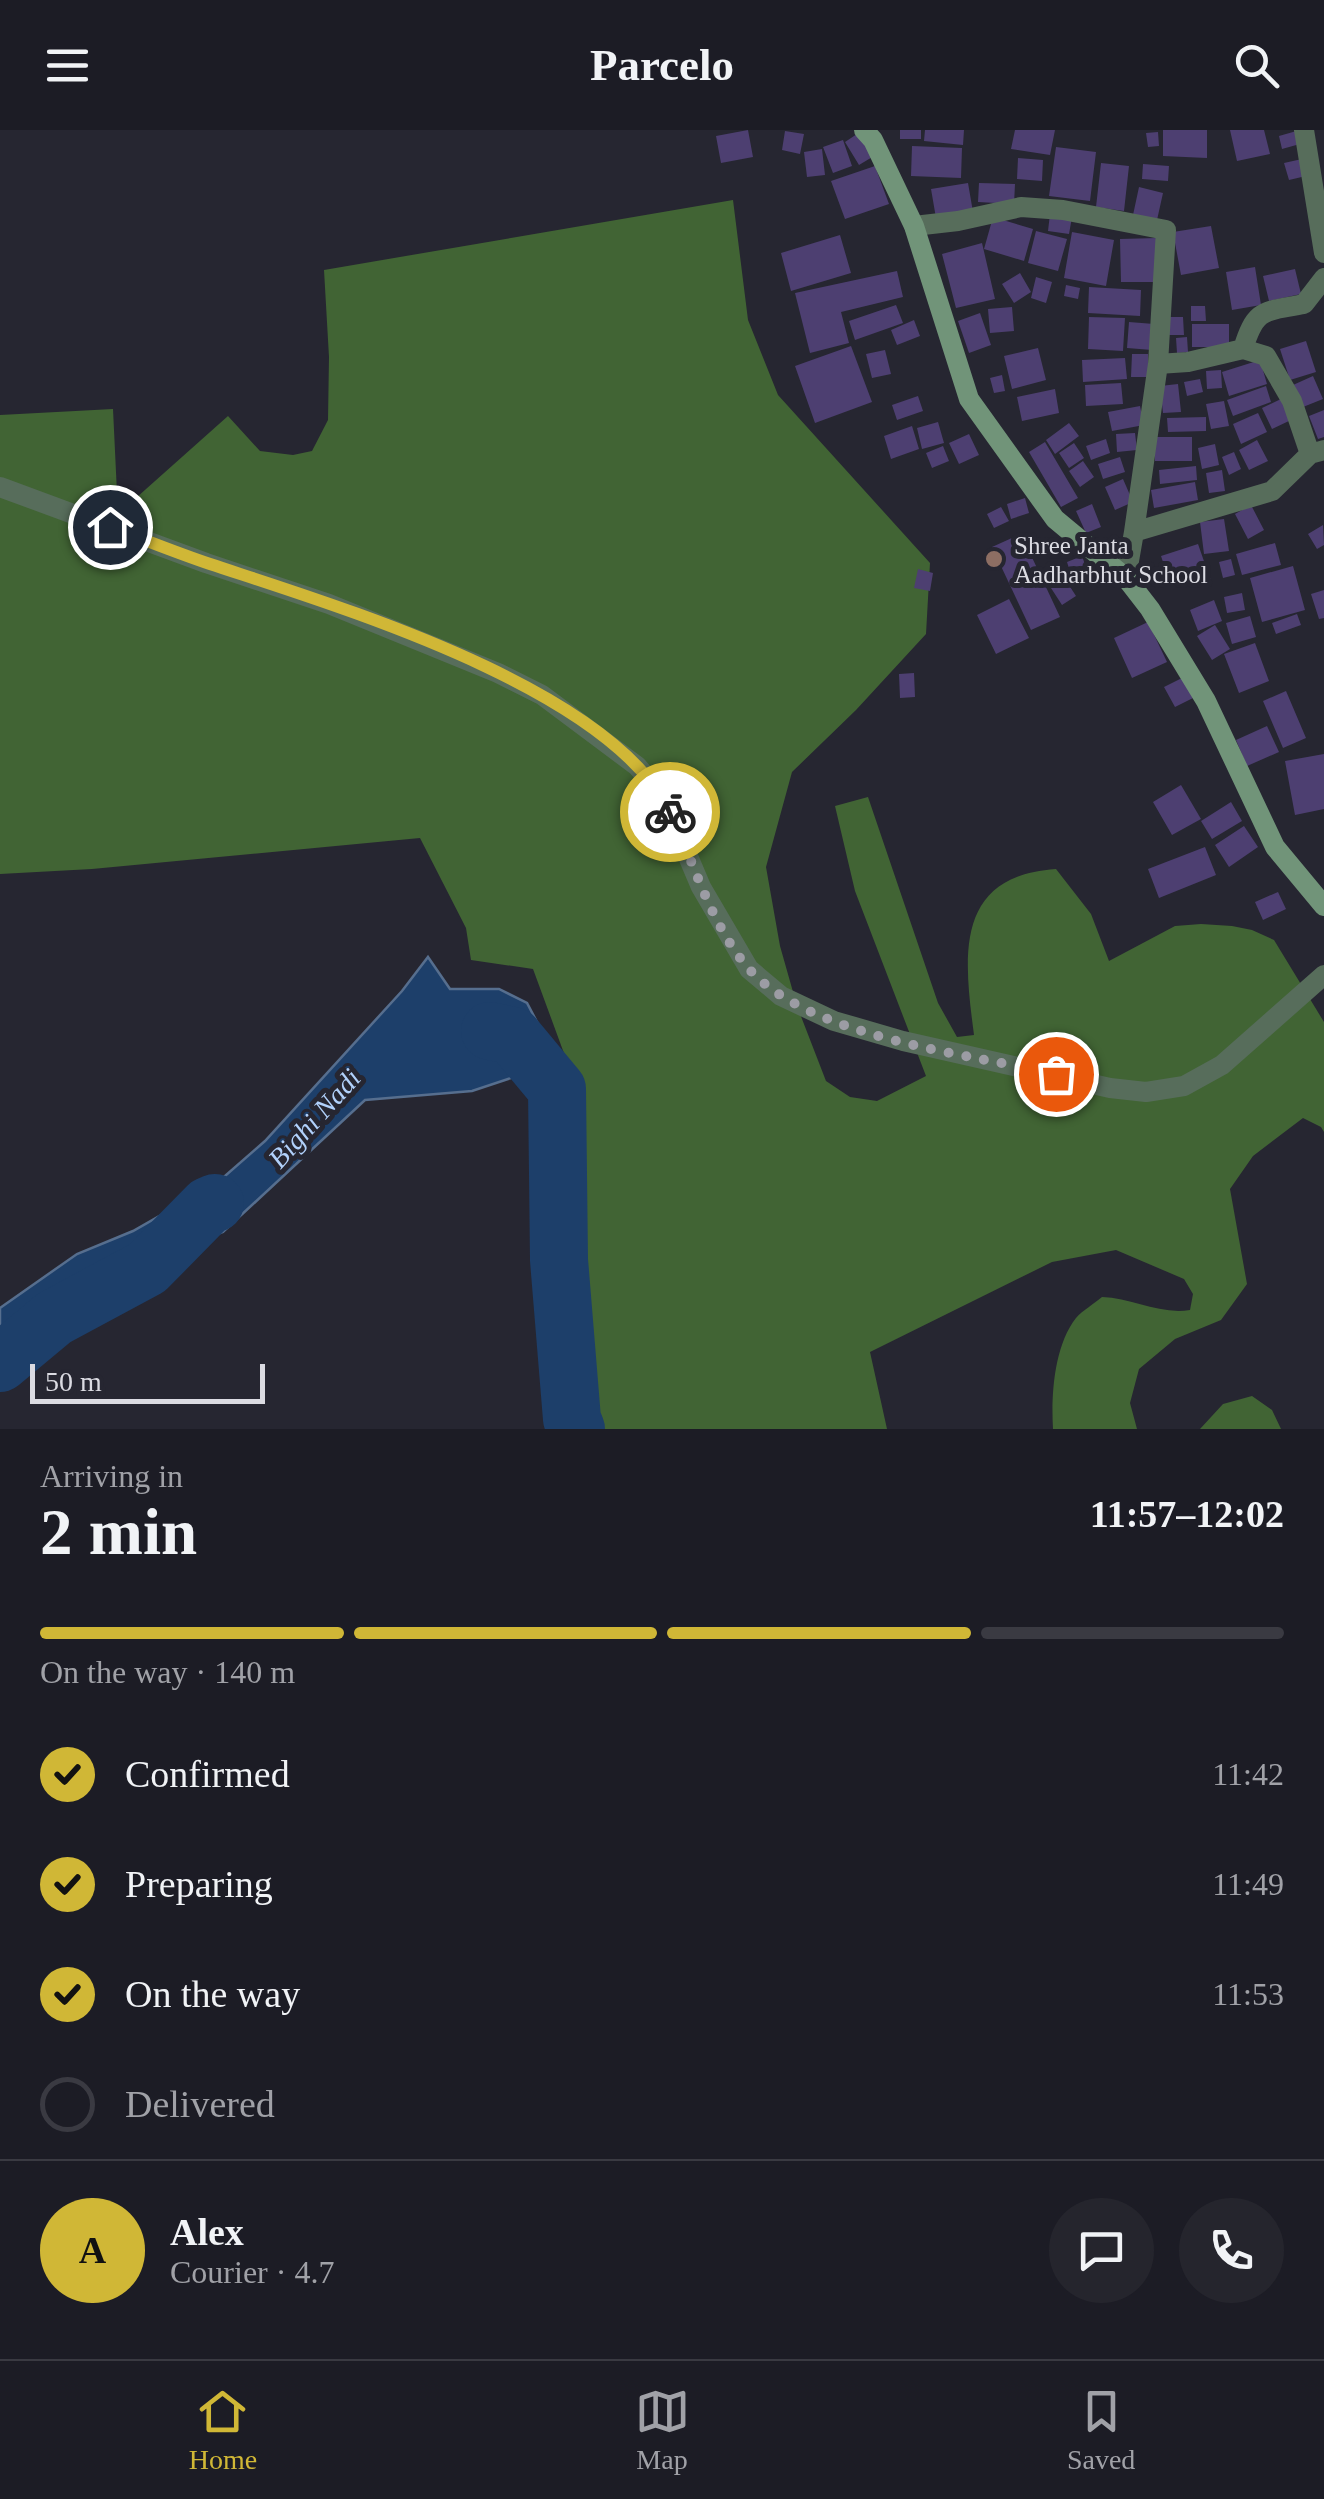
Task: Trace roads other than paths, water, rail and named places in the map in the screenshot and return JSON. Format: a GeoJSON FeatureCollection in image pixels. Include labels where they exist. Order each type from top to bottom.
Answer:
{"type":"FeatureCollection","features":[{"type":"Feature","properties":{"kind":"street"},"geometry":{"type":"LineString","coordinates":[[864,130],[873,140],[914,226],[969,399],[1055,518],[1126,578],[1150,609],[1206,701],[1275,847],[1324,906]]}},
{"type":"Feature","properties":{"kind":"street"},"geometry":{"type":"LineString","coordinates":[[1304,130],[1324,253]]}},
{"type":"Feature","properties":{"kind":"street"},"geometry":{"type":"LineString","coordinates":[[914,226],[1020,208],[1063,210],[1166,230],[1158,364],[1126,578]]}},
{"type":"Feature","properties":{"kind":"street"},"geometry":{"type":"LineString","coordinates":[[1243,349],[1250,326],[1262,312],[1304,304],[1324,278]]}},
{"type":"Feature","properties":{"kind":"street"},"geometry":{"type":"LineString","coordinates":[[1134,532],[1272,491],[1317,452],[1266,356],[1243,349],[1188,362],[1158,364]]}},
{"type":"Feature","properties":{"kind":"street"},"geometry":{"type":"LineString","coordinates":[[0,487],[329,604],[542,694],[637,766],[662,795],[701,888],[750,969],[781,996],[834,1021],[955,1053],[1110,1088],[1146,1092],[1184,1086],[1222,1065],[1324,975]]}},
{"type":"Feature","properties":{"kind":"water"},"geometry":{"type":"Polygon","coordinates":[[[428,957],[450,989],[499,989],[527,1003],[566,1077],[520,1075],[472,1091],[365,1100],[223,1232],[120,1272],[42,1321],[0,1360],[0,1308],[77,1254],[133,1231],[217,1183],[265,1141],[402,991],[428,957]]]}},
{"type":"Feature","properties":{"kind":"waterway","name":"Bighi Nadi"},"geometry":{"type":"LineString","coordinates":[[490,1031],[513,1036],[557,1089],[559,1260],[576,1429]]}},
{"type":"Feature","properties":{"kind":"waterway","name":"Bighi Nadi"},"geometry":{"type":"LineString","coordinates":[[0,1363],[54,1318],[147,1268],[215,1203]]}},
{"type":"Feature","properties":{"kind":"place","name":"Shree Janta Aadharbhut School"},"geometry":{"type":"Point","coordinates":[994,559]}}]}
